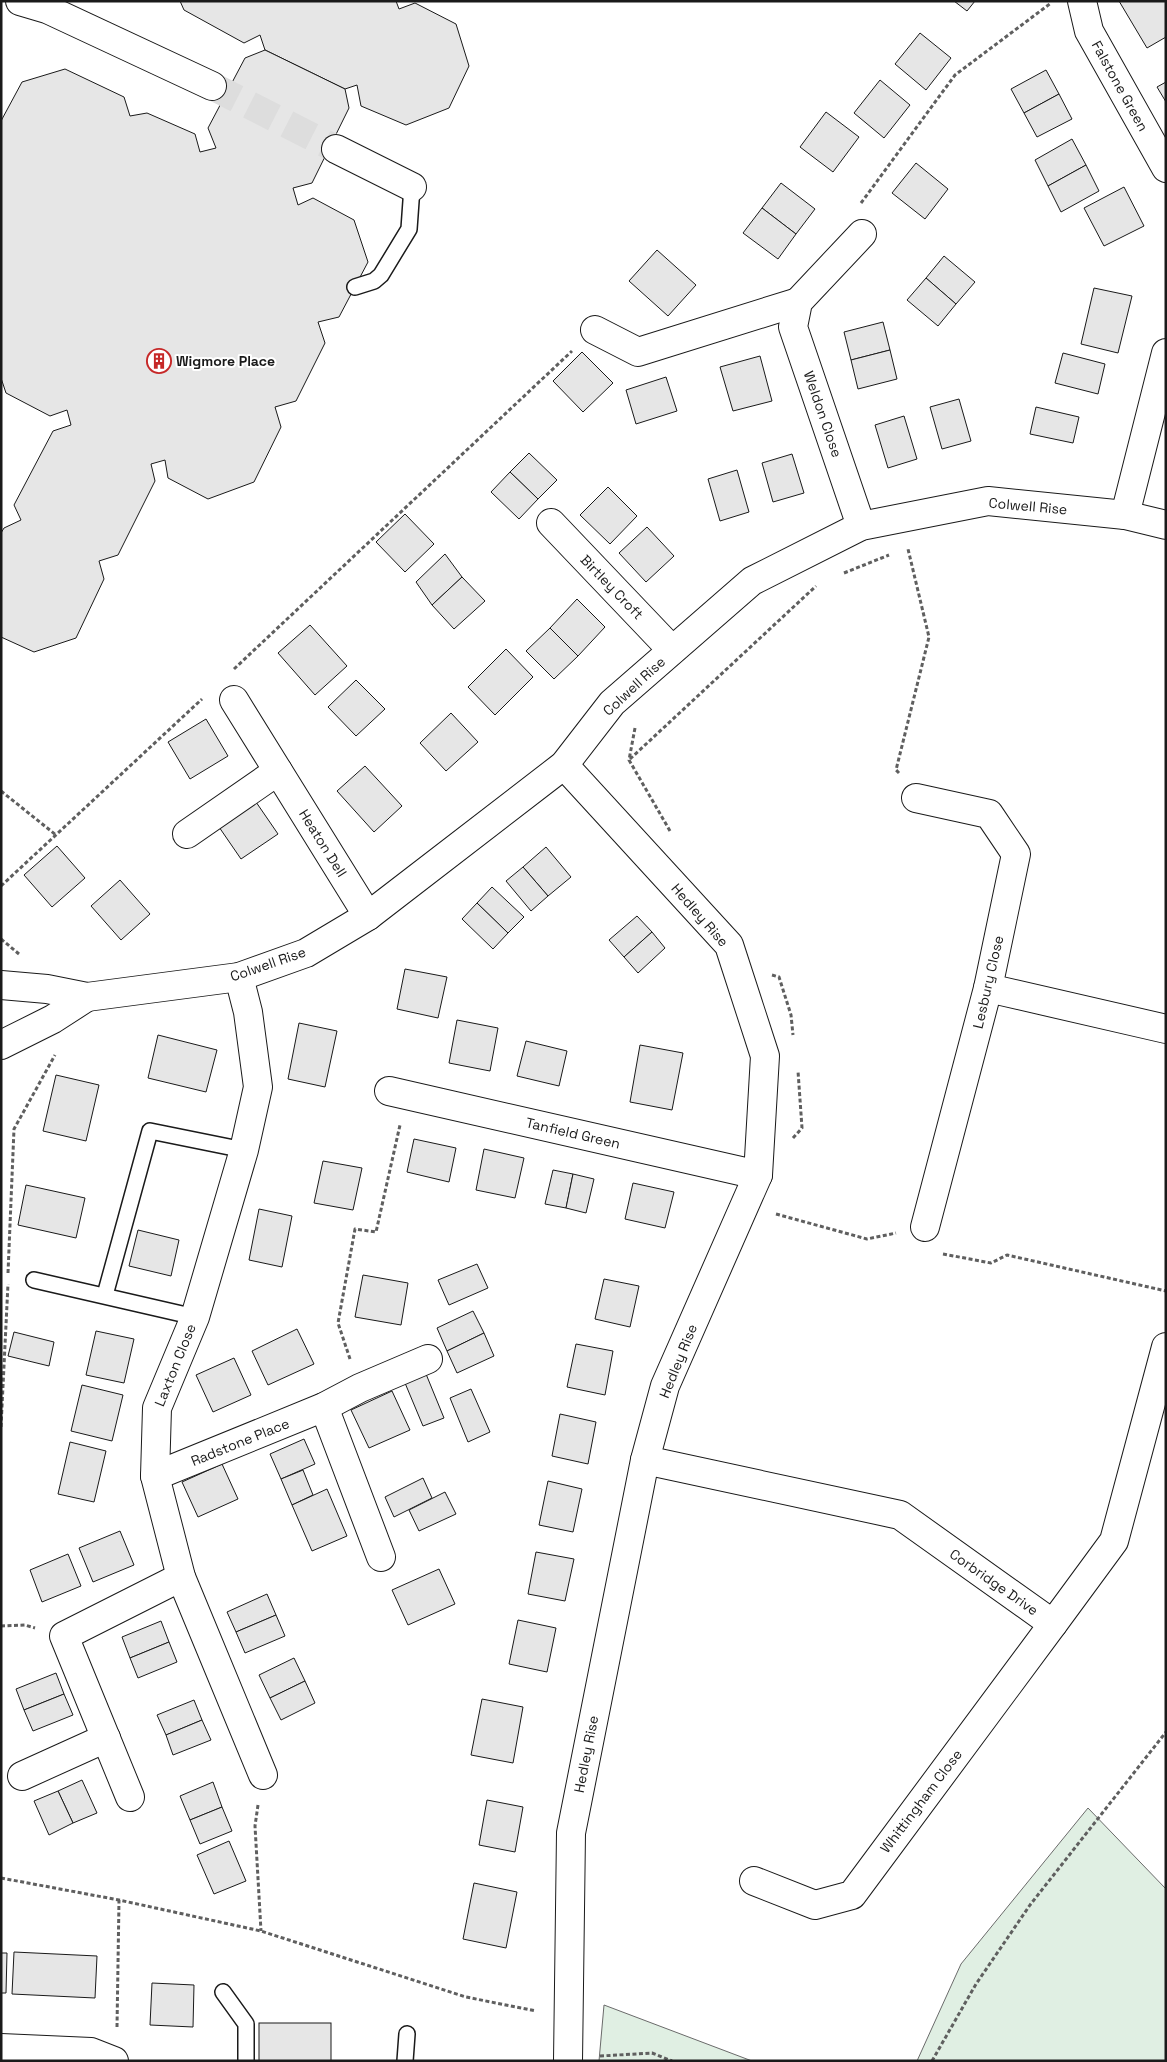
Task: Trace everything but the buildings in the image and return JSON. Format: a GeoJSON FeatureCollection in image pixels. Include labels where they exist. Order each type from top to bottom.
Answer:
{"type":"FeatureCollection","features":[{"type":"Feature","properties":{"kind":"street"},"geometry":{"type":"LineString","coordinates":[[20,1],[42,5],[212,86]]}},
{"type":"Feature","properties":{"kind":"street","name":"Falstone Green"},"geometry":{"type":"LineString","coordinates":[[1082,1],[1089,31],[1166,168]]}},
{"type":"Feature","properties":{"kind":"street"},"geometry":{"type":"LineString","coordinates":[[336,149],[412,186]]}},
{"type":"Feature","properties":{"kind":"street"},"geometry":{"type":"LineString","coordinates":[[595,330],[638,352],[798,302],[862,234]]}},
{"type":"Feature","properties":{"kind":"street","name":"Weldon Close"},"geometry":{"type":"LineString","coordinates":[[798,302],[793,327],[860,526]]}},
{"type":"Feature","properties":{"kind":"street"},"geometry":{"type":"LineString","coordinates":[[1125,515],[1166,353]]}},
{"type":"Feature","properties":{"kind":"street","name":"Colwell Rise"},"geometry":{"type":"LineString","coordinates":[[1,985],[47,989],[87,997],[239,977],[306,953],[368,916],[564,765],[612,703],[752,580],[860,526],[988,501],[1125,515],[1166,525]]}},
{"type":"Feature","properties":{"kind":"street","name":"Birtley Croft"},"geometry":{"type":"LineString","coordinates":[[551,523],[672,650]]}},
{"type":"Feature","properties":{"kind":"street","name":"Heaton Dell"},"geometry":{"type":"LineString","coordinates":[[234,700],[368,916]]}},
{"type":"Feature","properties":{"kind":"street","name":"Hedley Rise"},"geometry":{"type":"LineString","coordinates":[[564,765],[729,945],[765,1056],[758,1175],[665,1386],[645,1460],[571,1833],[580,2059]]}},
{"type":"Feature","properties":{"kind":"street"},"geometry":{"type":"LineString","coordinates":[[187,834],[278,771]]}},
{"type":"Feature","properties":{"kind":"street","name":"Lesbury Close"},"geometry":{"type":"LineString","coordinates":[[916,798],[989,814],[1016,854],[988,988],[925,1226]]}},
{"type":"Feature","properties":{"kind":"street","name":"Laxton Close"},"geometry":{"type":"LineString","coordinates":[[239,977],[248,1012],[258,1087],[244,1150],[194,1317],[157,1408],[155,1476],[181,1577],[263,1774]]}},
{"type":"Feature","properties":{"kind":"street"},"geometry":{"type":"LineString","coordinates":[[988,988],[1166,1029]]}},
{"type":"Feature","properties":{"kind":"street","name":"Colwell Rise"},"geometry":{"type":"LineString","coordinates":[[1,1045],[53,1018],[87,997]]}},
{"type":"Feature","properties":{"kind":"street","name":"Tanfield Green"},"geometry":{"type":"LineString","coordinates":[[398,1093],[758,1175]]}},
{"type":"Feature","properties":{"kind":"street","name":"Corbridge Drive"},"geometry":{"type":"LineString","coordinates":[[645,1460],[900,1516],[1053,1624],[1114,1541],[1166,1347]]}},
{"type":"Feature","properties":{"kind":"street","name":"Radstone Place"},"geometry":{"type":"LineString","coordinates":[[155,1476],[324,1407],[360,1388],[428,1359]]}},
{"type":"Feature","properties":{"kind":"street"},"geometry":{"type":"LineString","coordinates":[[324,1407],[381,1557]]}},
{"type":"Feature","properties":{"kind":"street"},"geometry":{"type":"LineString","coordinates":[[130,1797],[64,1636],[181,1577]]}},
{"type":"Feature","properties":{"kind":"street","name":"Whittingham Close"},"geometry":{"type":"LineString","coordinates":[[754,1881],[815,1905],[852,1895],[1053,1624]]}},
{"type":"Feature","properties":{"kind":"street"},"geometry":{"type":"LineString","coordinates":[[22,1776],[106,1738]]}},
{"type":"Feature","properties":{"kind":"street"},"geometry":{"type":"LineString","coordinates":[[1,2048],[91,2052],[114,2061]]}},
{"type":"Feature","properties":{"kind":"lane"},"geometry":{"type":"LineString","coordinates":[[355,287],[374,281],[381,274],[405,237],[409,229],[412,186]]}},
{"type":"Feature","properties":{"kind":"lane"},"geometry":{"type":"LineString","coordinates":[[105,1295],[150,1131],[244,1150]]}},
{"type":"Feature","properties":{"kind":"lane"},"geometry":{"type":"LineString","coordinates":[[34,1280],[194,1317]]}},
{"type":"Feature","properties":{"kind":"lane"},"geometry":{"type":"LineString","coordinates":[[223,1992],[246,2024],[246,2061]]}},
{"type":"Feature","properties":{"kind":"lane"},"geometry":{"type":"LineString","coordinates":[[405,2061],[407,2034]]}},
{"type":"Feature","properties":{"kind":"path"},"geometry":{"type":"LineString","coordinates":[[862,234],[861,202],[955,75],[1054,1]]}},
{"type":"Feature","properties":{"kind":"path"},"geometry":{"type":"LineString","coordinates":[[228,674],[595,330]]}},
{"type":"Feature","properties":{"kind":"path"},"geometry":{"type":"LineString","coordinates":[[899,551],[908,548],[929,637],[896,770],[916,798]]}},
{"type":"Feature","properties":{"kind":"path"},"geometry":{"type":"LineString","coordinates":[[838,575],[890,554]]}},
{"type":"Feature","properties":{"kind":"path"},"geometry":{"type":"LineString","coordinates":[[629,760],[821,582]]}},
{"type":"Feature","properties":{"kind":"path"},"geometry":{"type":"LineString","coordinates":[[1,886],[207,694]]}},
{"type":"Feature","properties":{"kind":"path"},"geometry":{"type":"LineString","coordinates":[[1,791],[56,835]]}},
{"type":"Feature","properties":{"kind":"path"},"geometry":{"type":"LineString","coordinates":[[14,1129],[54,1057],[56,1050]]}},
{"type":"Feature","properties":{"kind":"path"},"geometry":{"type":"LineString","coordinates":[[360,1388],[338,1323],[356,1229],[376,1232],[398,1093]]}},
{"type":"Feature","properties":{"kind":"path"},"geometry":{"type":"LineString","coordinates":[[770,1213],[867,1239],[925,1226],[941,1254],[991,1263],[1007,1255],[1166,1291]]}},
{"type":"Feature","properties":{"kind":"path"},"geometry":{"type":"LineString","coordinates":[[932,2061],[976,1984],[1030,1905],[1166,1732]]}},
{"type":"Feature","properties":{"kind":"path"},"geometry":{"type":"LineString","coordinates":[[261,1931],[254,1826],[263,1774]]}},
{"type":"Feature","properties":{"kind":"path"},"geometry":{"type":"LineString","coordinates":[[1,1878],[119,1900],[261,1931],[466,1997],[545,2012]]}},
{"type":"Feature","properties":{"kind":"path"},"geometry":{"type":"LineString","coordinates":[[117,2032],[119,1900]]}},
{"type":"Feature","properties":{"kind":"path"},"geometry":{"type":"LineString","coordinates":[[580,2059],[652,2053],[672,2061]]}},
{"type":"Feature","properties":{"kind":"green space"},"geometry":{"type":"Polygon","coordinates":[[[1088,1808],[1166,1889],[1166,2061],[917,2061],[961,1964],[1088,1808]]]}},
{"type":"Feature","properties":{"kind":"green space"},"geometry":{"type":"Polygon","coordinates":[[[604,2005],[752,2061],[599,2061],[604,2005]]]}},
{"type":"Feature","properties":{"kind":"tunnel"},"geometry":{"type":"LineString","coordinates":[[212,86],[336,149]]}},
{"type":"Feature","properties":{"kind":"place","name":"Wigmore Place"},"geometry":{"type":"Point","coordinates":[159,361]}}]}
